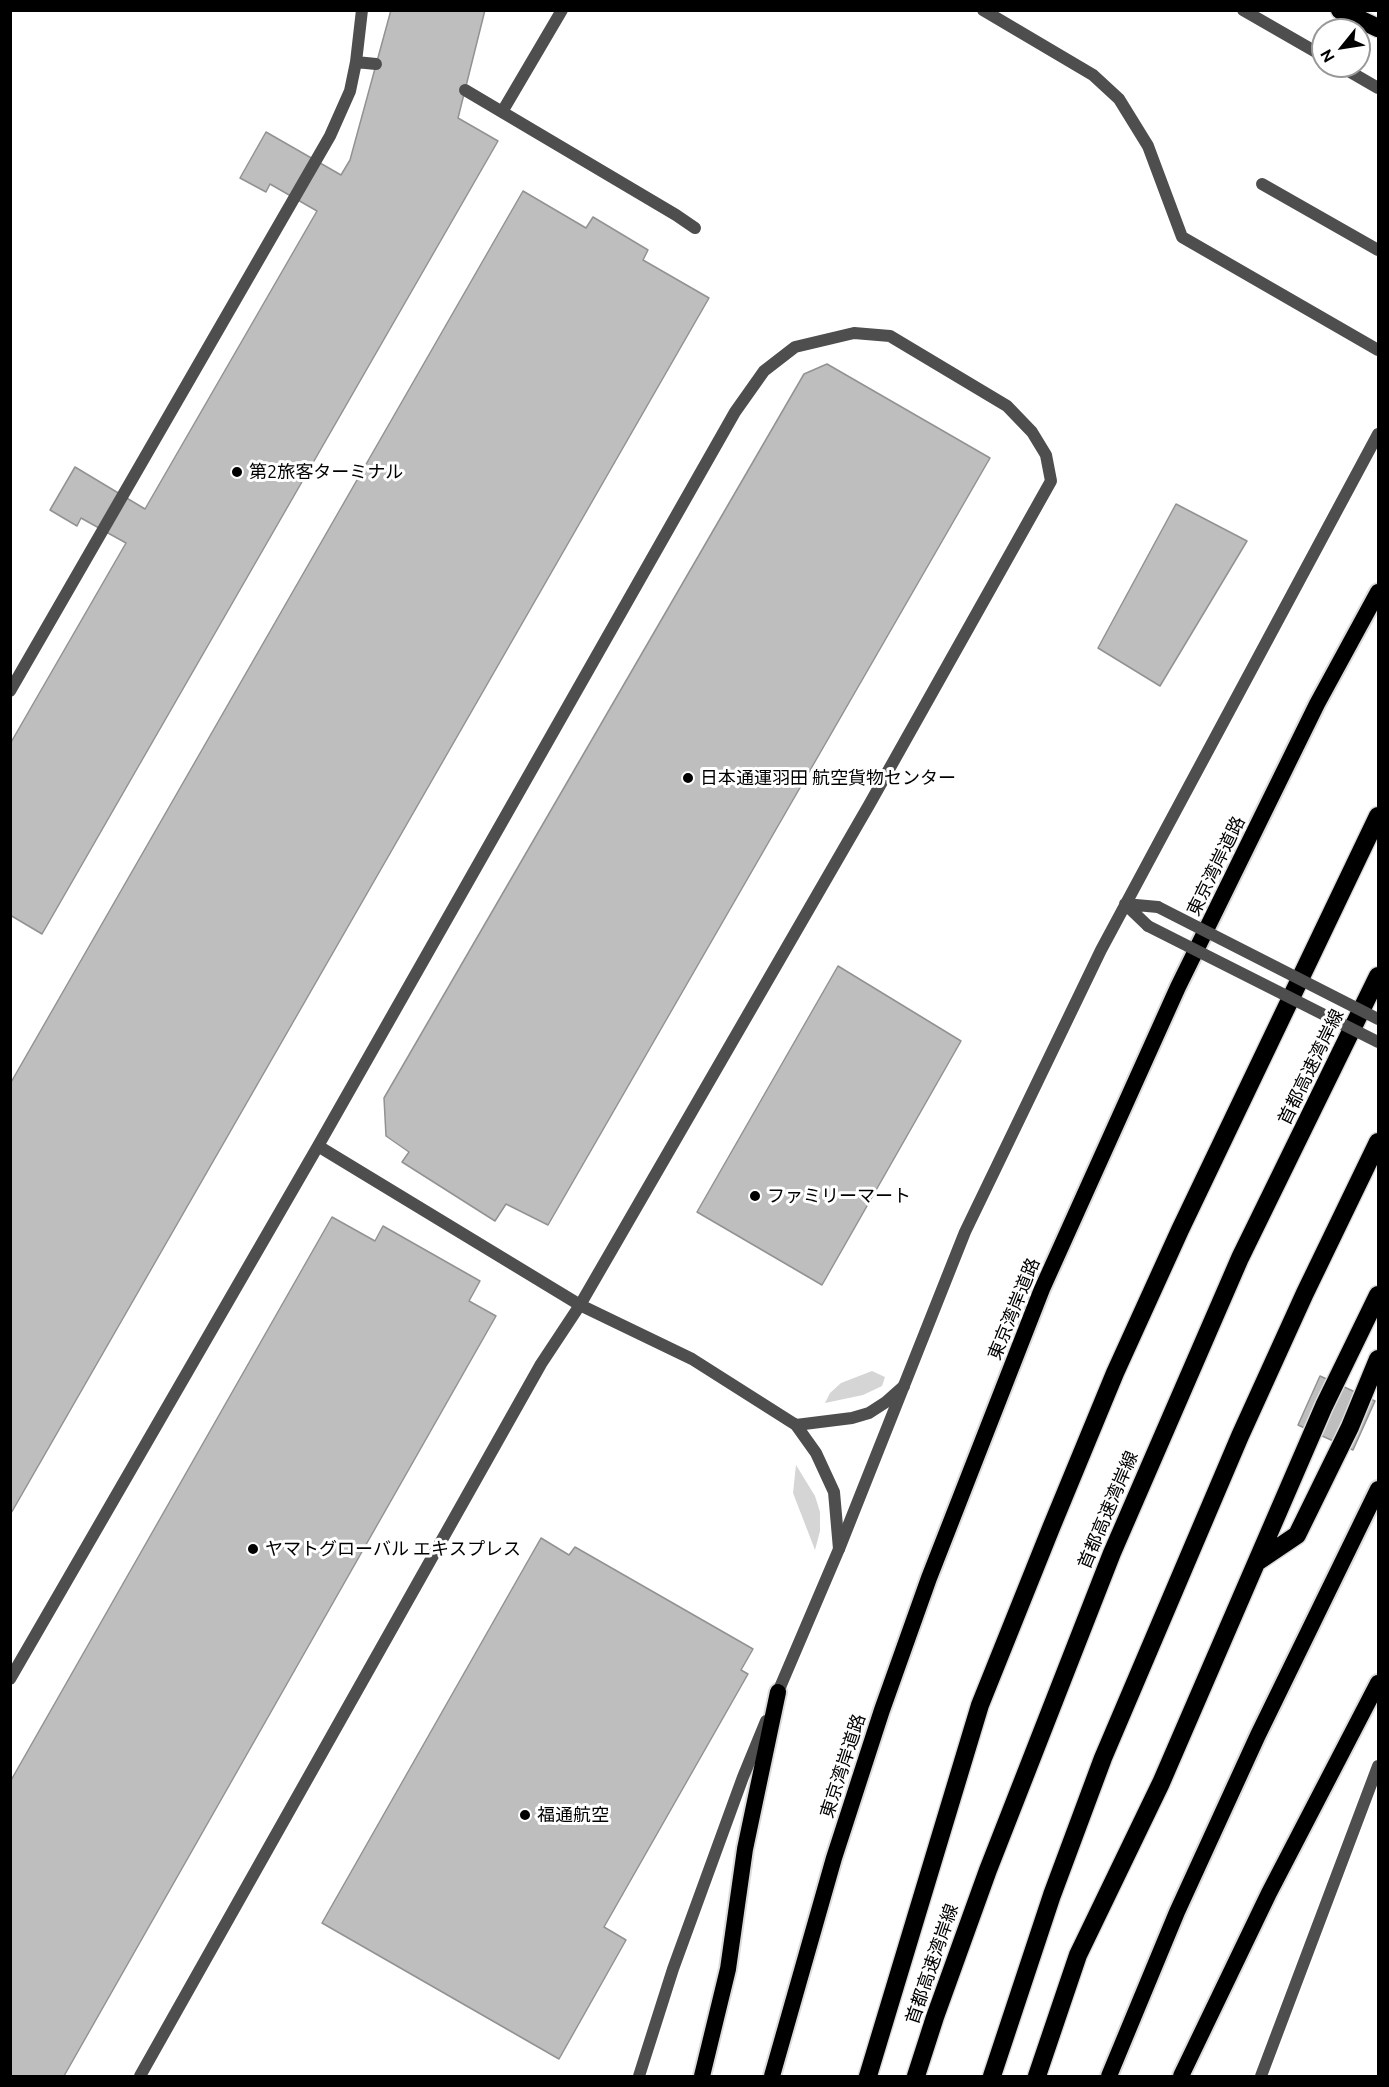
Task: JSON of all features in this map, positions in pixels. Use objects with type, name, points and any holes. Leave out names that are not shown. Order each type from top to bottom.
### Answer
[{"type":"highway","points":[[1340,10],[1378,28]]},
{"type":"highway","name":"東京湾岸道路","points":[[772,2076],[834,1858],[886,1699],[929,1578],[1042,1289],[1178,987],[1317,704],[1378,592]]},
{"type":"highway","points":[[868,2076],[980,1705],[1051,1528],[1115,1373],[1180,1230],[1378,816]]},
{"type":"highway","name":"首都高速湾岸線","points":[[916,2076],[934,2017],[987,1870],[1112,1552],[1240,1258],[1378,976]]},
{"type":"highway","points":[[992,2076],[1052,1895],[1103,1758],[1240,1436],[1305,1293],[1378,1142]]},
{"type":"highway","points":[[1037,2076],[1078,1955],[1161,1783],[1324,1406],[1378,1294]]},
{"type":"highway","points":[[1257,1562],[1297,1535],[1350,1427],[1378,1359]]},
{"type":"highway","points":[[1109,2076],[1177,1912],[1253,1745],[1378,1490]]},
{"type":"highway","points":[[1181,2076],[1269,1893],[1378,1683]]},
{"type":"highway","points":[[702,2076],[728,1969],[745,1849],[778,1692]]},
{"type":"street","points":[[502,112],[562,10]]},
{"type":"street","points":[[983,10],[1093,75],[1119,99],[1148,146],[1182,237],[1378,350]]},
{"type":"street","points":[[1243,10],[1311,49]]},
{"type":"street","points":[[10,691],[330,136],[350,91],[356,62],[359,11]]},
{"type":"street","points":[[356,62],[376,64]]},
{"type":"street","points":[[1361,78],[1378,88]]},
{"type":"street","points":[[465,90],[666,208],[695,228]]},
{"type":"street","points":[[1262,184],[1378,250]]},
{"type":"street","points":[[10,1678],[318,1146],[735,412],[764,371],[795,347],[854,333],[890,336],[1007,406],[1032,432],[1046,455],[1052,481],[869,805],[580,1305],[541,1364],[141,2076]]},
{"type":"street","points":[[639,2076],[676,1958],[743,1777],[906,1385],[965,1232],[1101,950],[1378,434]]},
{"type":"street","points":[[1125,904],[1158,907],[1378,1019]]},
{"type":"street","points":[[1125,904],[1148,926],[1378,1042]]},
{"type":"street","points":[[318,1146],[580,1305],[692,1359],[796,1425],[816,1453],[834,1492],[839,1549]]},
{"type":"street","points":[[796,1425],[852,1418],[869,1413],[906,1385]]},
{"type":"street","points":[[1261,2076],[1378,1766]]},
{"type":"shaded area","points":[[872,1371],[885,1377],[882,1386],[863,1395],[825,1403],[830,1393],[841,1383]]},
{"type":"shaded area","points":[[796,1465],[815,1496],[820,1512],[820,1531],[815,1550],[793,1493]]},
{"type":"building","name":"第2旅客ターミナル","points":[[391,10],[485,10],[458,118],[498,141],[42,934],[10,915],[10,744],[126,543],[81,518],[77,526],[50,510],[75,467],[145,509],[317,211],[270,184],[266,192],[240,178],[266,132],[341,175],[350,160]]},
{"type":"building","points":[[523,191],[586,228],[593,217],[648,250],[643,260],[709,298],[10,1515],[10,1084]]},
{"type":"building","name":"日本通運羽田 航空貨物センター","points":[[827,364],[990,458],[548,1225],[506,1204],[495,1221],[402,1162],[409,1152],[386,1136],[384,1098],[804,374]]},
{"type":"building","points":[[1176,504],[1247,541],[1160,686],[1098,648]]},
{"type":"building","points":[[838,966],[961,1041],[822,1285],[697,1212]]},
{"type":"building","name":"ヤマトグローバル エキスプレス","points":[[332,1217],[375,1241],[383,1226],[480,1281],[469,1301],[496,1316],[64,2076],[10,2076],[10,1782]]},
{"type":"building","points":[[1320,1376],[1375,1401],[1353,1450],[1298,1425]]},
{"type":"building","name":"福通航空","points":[[541,1538],[569,1555],[575,1547],[753,1649],[741,1670],[748,1674],[604,1927],[626,1940],[559,2059],[322,1923]]},
{"type":"place","name":"第2旅客ターミナル","points":[[237,472]]},
{"type":"place","name":"日本通運羽田 航空貨物センター","points":[[688,778]]},
{"type":"place","name":"ファミリーマート","points":[[755,1196]]},
{"type":"place","name":"ヤマトグローバル エキスプレス","points":[[253,1549]]},
{"type":"place","name":"福通航空","points":[[525,1815]]}]
